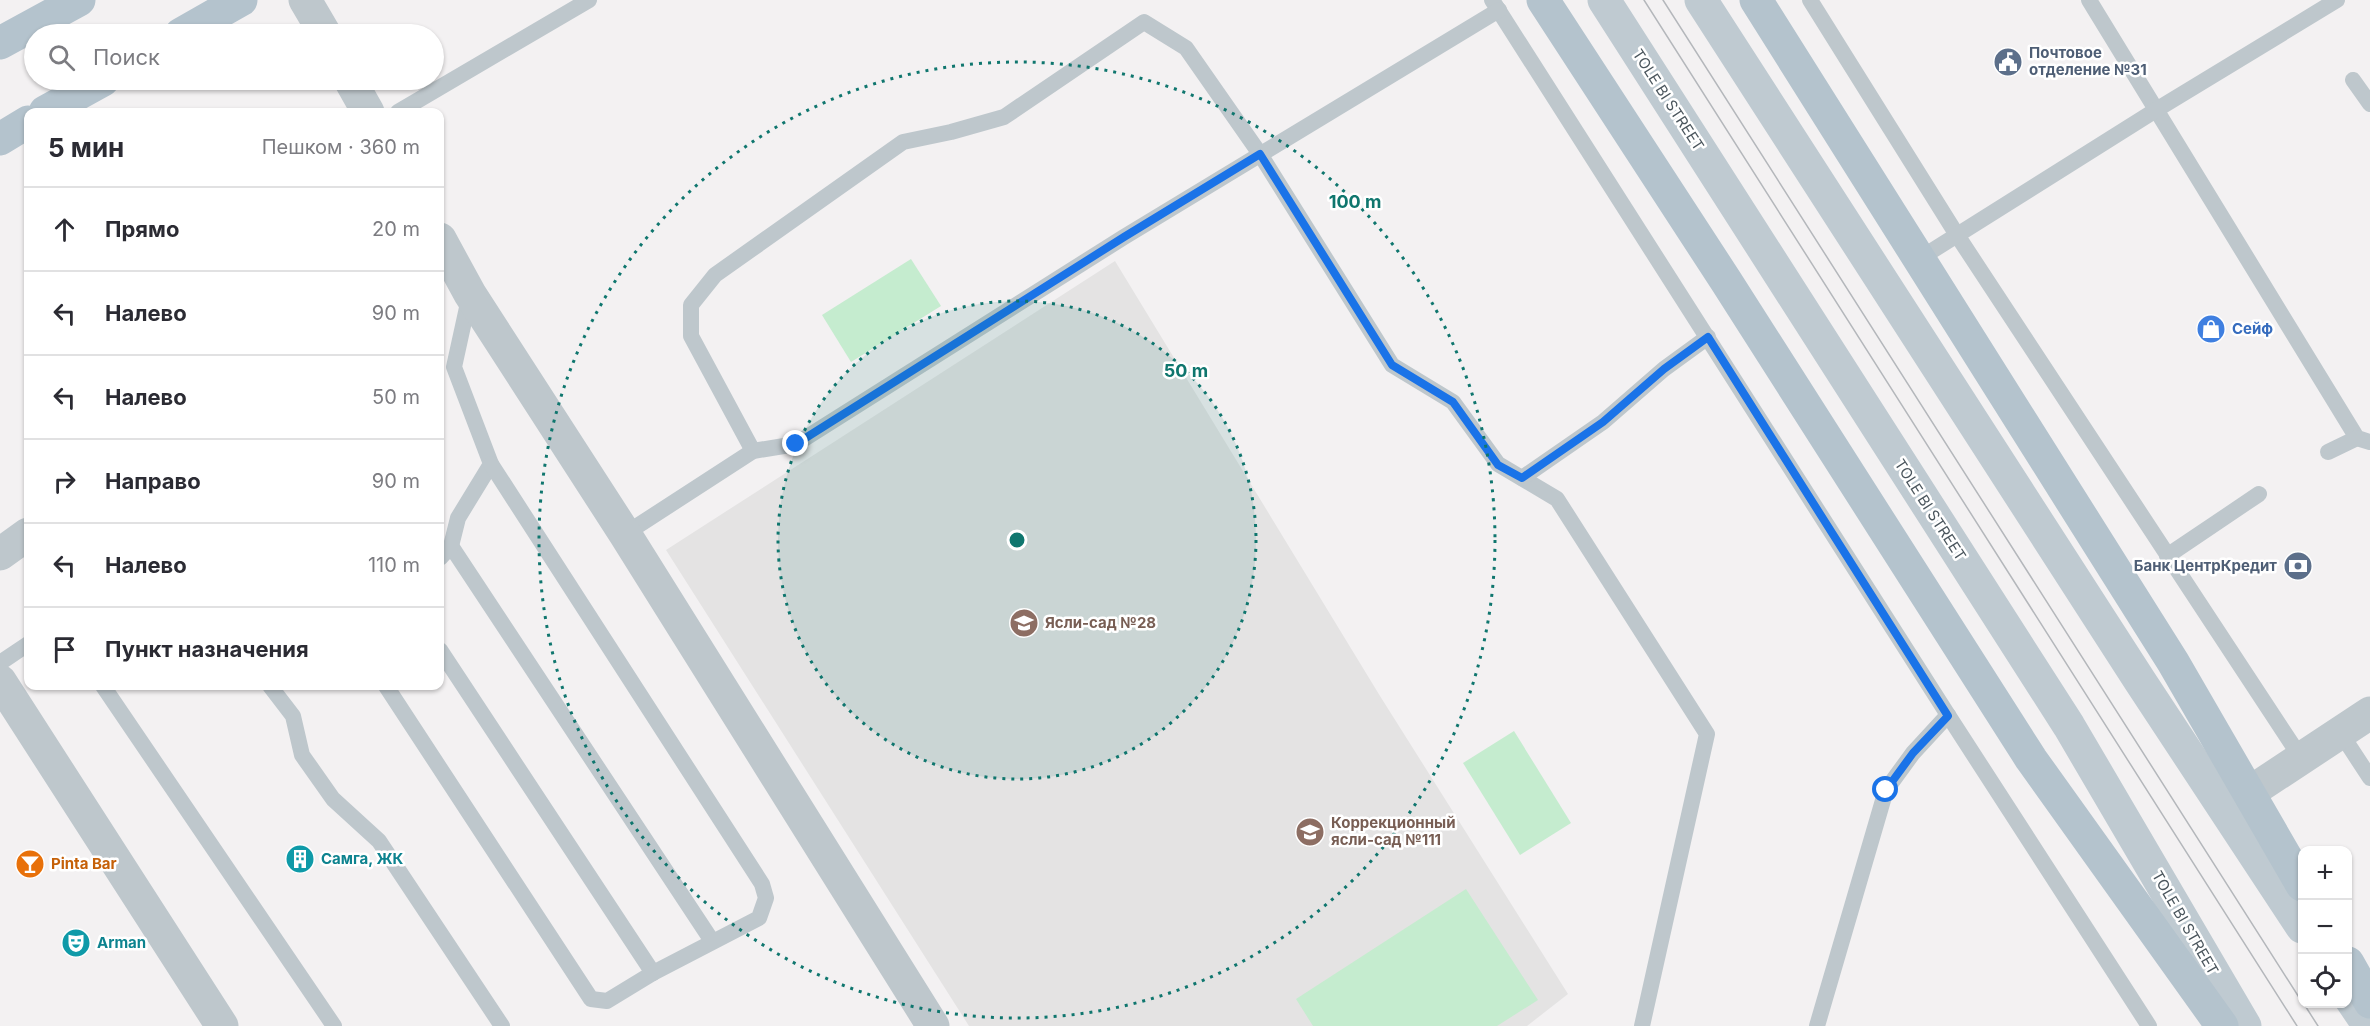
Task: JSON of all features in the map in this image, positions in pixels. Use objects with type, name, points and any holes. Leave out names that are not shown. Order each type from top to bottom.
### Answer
[{"type":"main road","points":[[35,24],[80,0]]},
{"type":"main road","points":[[199,24],[241,0]]},
{"type":"main road","points":[[1544,0],[2031,759],[2222,1026]]},
{"type":"main road","name":"TOLE BI STREET","points":[[1604,0],[2069,726],[2245,1026]]},
{"type":"main road","points":[[1701,0],[2140,681],[2298,880]]},
{"type":"main road","points":[[1756,0],[2173,662],[2237,801],[2298,919]]},
{"type":"main road","points":[[0,43],[24,30]]},
{"type":"main road","points":[[52,108],[85,90]]},
{"type":"main road","points":[[0,139],[24,124]]},
{"type":"main road","points":[[2352,970],[2370,1002]]},
{"type":"main road","points":[[2352,1000],[2368,1026]]},
{"type":"street","points":[[305,0],[319,24]]},
{"type":"street","points":[[356,90],[366,108]]},
{"type":"street","points":[[444,246],[470,294],[625,534],[933,1026]]},
{"type":"street","points":[[0,554],[24,537]]},
{"type":"street","points":[[0,681],[222,1026]]},
{"type":"street","points":[[2237,801],[2370,713]]},
{"type":"lane","points":[[444,85],[590,0]]},
{"type":"lane","points":[[1810,0],[1957,235],[2301,758]]},
{"type":"lane","points":[[2089,0],[2363,440],[2328,452]]},
{"type":"lane","points":[[1919,259],[2156,110],[2337,0]]},
{"type":"lane","points":[[625,534],[753,452],[796,444],[1496,5],[1948,716],[2149,1026]]},
{"type":"lane","points":[[753,452],[690,336],[691,305],[715,275],[903,142],[1004,117],[1144,22],[1186,48],[1260,154],[1392,365],[1453,402],[1498,465],[1557,499],[1707,734],[1642,1026]]},
{"type":"lane","points":[[2352,80],[2370,104]]},
{"type":"lane","points":[[405,108],[436,90]]},
{"type":"lane","points":[[389,690],[591,999],[607,1001],[653,973],[759,918],[766,898],[762,884],[491,464],[454,367],[470,294]]},
{"type":"lane","points":[[1522,478],[1603,422],[1664,369],[1708,337]]},
{"type":"lane","points":[[491,464],[458,518],[445,552],[712,941]]},
{"type":"lane","points":[[2167,556],[2259,494]]},
{"type":"lane","points":[[0,663],[24,647]]},
{"type":"lane","points":[[444,656],[653,973]]},
{"type":"lane","points":[[106,690],[334,1026]]},
{"type":"lane","points":[[273,690],[292,717],[302,755],[333,799],[379,841],[502,1026]]},
{"type":"lane","points":[[1817,1026],[1886,790],[1913,753],[1948,716]]},
{"type":"lane","points":[[2340,732],[2370,778]]},
{"type":"shaded area","name":"Ясли-сад №28","points":[[1115,261],[1380,696],[1568,994],[1527,1026],[969,1026],[666,550]]},
{"type":"green space","points":[[911,259],[941,306],[851,362],[822,315]]},
{"type":"green space","points":[[1514,731],[1571,823],[1520,855],[1463,763]]},
{"type":"green space","points":[[1466,889],[1538,1000],[1497,1026],[1313,1026],[1296,999]]},
{"type":"tram line","points":[[1644,0],[2297,1026]]},
{"type":"tram line","points":[[1663,0],[2298,996]]},
{"type":"tram line","points":[[2307,1008],[2318,1026]]},
{"type":"place","name":"Почтовое отделение №31","points":[[2008,62]]},
{"type":"place","name":"Сейф","points":[[2211,329]]},
{"type":"place","name":"Банк ЦентрКредит","points":[[2298,566]]},
{"type":"place","name":"Ясли-сад №28","points":[[1024,623]]},
{"type":"place","name":"Коррекционный ясли-сад №111","points":[[1310,832]]},
{"type":"place","name":"Самга, ЖК","points":[[300,859]]},
{"type":"place","name":"Pinta Bar","points":[[30,864]]},
{"type":"place","name":"Arman","points":[[76,943]]},
{"type":"route","points":[[796,444],[1260,154],[1392,365],[1453,402],[1498,465],[1522,478],[1603,422],[1664,369],[1708,337],[1948,716],[1913,753],[1886,790]]}]
